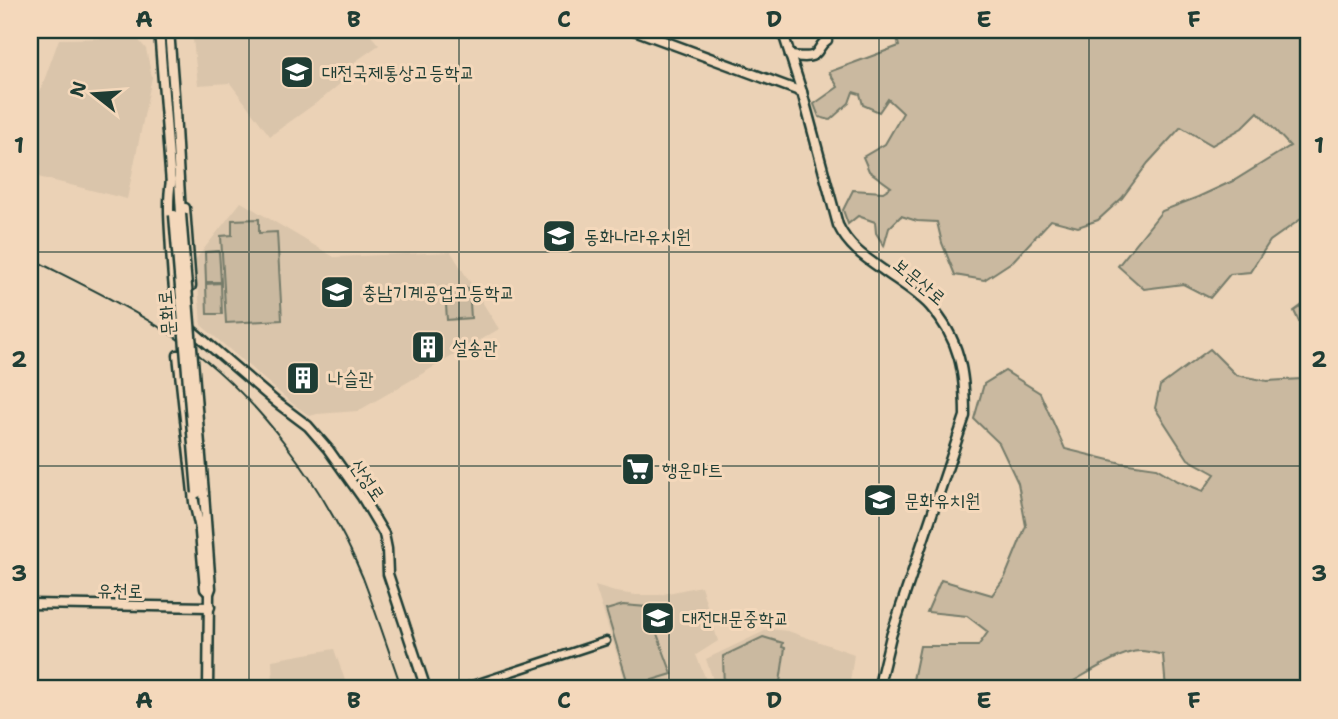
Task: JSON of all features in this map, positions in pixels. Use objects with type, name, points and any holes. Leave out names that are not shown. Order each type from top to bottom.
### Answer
[{"type":"main road","name":"문화로","points":[[159,30],[200,493],[205,589],[209,593],[208,689]]},
{"type":"main road","name":"문화로","points":[[169,30],[180,194],[177,214]]},
{"type":"main road","points":[[634,30],[802,92]]},
{"type":"main road","name":"보문산로","points":[[782,30],[802,92],[838,225],[844,237],[856,251],[929,304],[954,341],[965,387],[965,416],[891,636],[878,689]]},
{"type":"main road","points":[[790,56],[813,56],[820,44],[827,40]]},
{"type":"main road","name":"산성로","points":[[171,181],[168,199],[176,305],[181,321],[276,402],[309,426],[362,497],[384,534],[388,574],[426,689]]},
{"type":"main road","points":[[180,194],[185,203],[192,317],[203,339]]},
{"type":"main road","points":[[178,355],[194,502],[202,521]]},
{"type":"main road","points":[[193,366],[208,499],[202,521]]},
{"type":"main road","name":"유천로","points":[[30,604],[210,607]]},
{"type":"street","points":[[460,689],[607,641]]},
{"type":"shaded area","name":"대전국제통상고등학교","points":[[192,30],[366,30],[379,45],[356,61],[341,83],[270,136],[230,83],[198,85]]},
{"type":"shaded area","points":[[895,30],[1308,30],[1308,214],[1270,241],[1250,272],[1230,274],[1210,298],[1183,284],[1144,289],[1118,266],[1162,211],[1235,180],[1290,146],[1258,112],[1242,128],[1212,145],[1181,127],[1148,163],[1122,198],[1098,220],[1078,227],[1051,220],[1013,261],[984,280],[955,275],[937,222],[917,221],[901,216],[889,228],[884,246],[876,233],[875,222],[858,216],[848,224],[843,210],[853,190],[883,192],[891,187],[869,171],[863,157],[885,144],[903,113],[888,99],[879,112],[863,105],[860,94],[853,92],[849,103],[830,120],[819,117],[814,104],[838,87],[829,72],[899,46]]},
{"type":"shaded area","points":[[137,38],[146,49],[152,77],[127,199],[30,175],[36,147],[30,143],[30,107],[41,89],[59,39]]},
{"type":"shaded area","name":"충남기계공업고등학교","points":[[241,202],[334,257],[451,252],[499,329],[358,411],[310,416],[201,325],[196,259]]},
{"type":"shaded area","points":[[259,219],[259,233],[277,232],[282,320],[226,323],[221,236],[232,235],[232,220]]},
{"type":"shaded area","points":[[219,251],[221,282],[206,282],[205,252]]},
{"type":"shaded area","points":[[221,283],[222,314],[207,314],[206,284]]},
{"type":"shaded area","points":[[469,288],[471,318],[447,320],[445,290]]},
{"type":"shaded area","points":[[1308,301],[1308,341],[1294,311]]},
{"type":"shaded area","points":[[1210,349],[1236,375],[1267,381],[1301,379],[1308,361],[1308,689],[1166,689],[1163,655],[1140,651],[1115,658],[1096,668],[1072,682],[1071,689],[936,689],[913,680],[920,646],[978,646],[988,632],[967,616],[927,612],[941,580],[992,595],[1005,577],[1026,526],[1018,483],[999,443],[974,419],[984,384],[1005,371],[1040,393],[1065,449],[1156,468],[1203,491],[1215,474],[1188,459],[1155,408],[1160,386]]},
{"type":"shaded area","name":"대전대문중학교","points":[[595,586],[636,595],[659,595],[701,586],[718,641],[696,655],[709,687],[628,689]]},
{"type":"shaded area","points":[[623,605],[647,607],[672,674],[629,687],[606,610]]},
{"type":"shaded area","points":[[769,629],[788,631],[854,654],[849,689],[716,689],[706,659]]},
{"type":"shaded area","points":[[763,637],[783,643],[782,647],[785,648],[779,689],[724,689],[723,656]]},
{"type":"shaded area","points":[[334,649],[348,689],[273,689],[272,660]]},
{"type":"railway","points":[[30,258],[170,334],[231,383],[284,442],[308,475],[347,543],[363,578],[402,689]]},
{"type":"place","name":"대전국제통상고등학교","points":[[297,72]]},
{"type":"place","name":"동화나라유치원","points":[[559,236]]},
{"type":"place","name":"충남기계공업고등학교","points":[[337,292]]},
{"type":"place","name":"설송관","points":[[428,347]]},
{"type":"place","name":"나슬관","points":[[303,378]]},
{"type":"place","name":"행운마트","points":[[638,469]]},
{"type":"place","name":"문화유치원","points":[[880,500]]},
{"type":"place","name":"대전대문중학교","points":[[658,618]]}]
